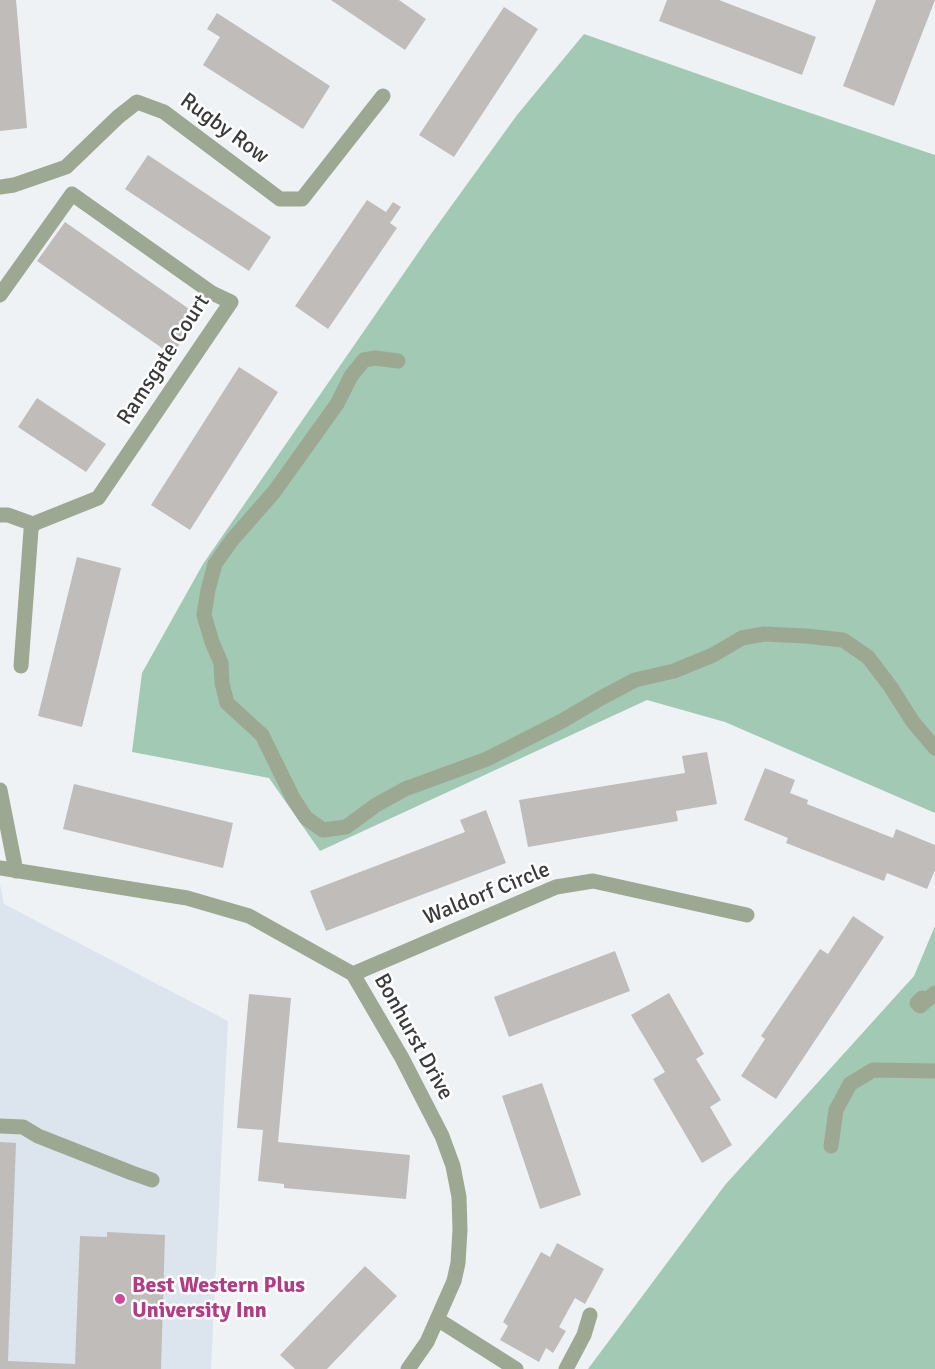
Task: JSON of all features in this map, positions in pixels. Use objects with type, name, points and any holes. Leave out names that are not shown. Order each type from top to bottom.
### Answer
[{"type":"street","name":"Rugby Row","points":[[0,187],[14,185],[66,166],[136,102],[164,112],[280,199],[302,199],[383,96]]},
{"type":"street","name":"Ramsgate Court","points":[[0,295],[72,194],[212,293],[231,302],[98,498],[33,524]]},
{"type":"street","points":[[398,361],[375,358],[364,360],[351,376],[337,404],[274,492],[232,540],[215,564],[208,590],[204,615],[212,642],[222,663],[222,683],[227,703],[262,735],[293,798],[306,818],[323,830],[346,826],[376,805],[405,789],[487,759],[635,680],[674,671],[713,655],[742,638],[764,634],[843,640],[868,657],[913,722],[935,748]]},
{"type":"street","points":[[0,514],[8,514],[33,524],[30,530],[21,666]]},
{"type":"street","points":[[0,790],[16,871]]},
{"type":"street","name":"Bonhurst Drive","points":[[0,867],[187,898],[249,916],[353,974],[402,1058],[442,1136],[453,1166],[459,1197],[460,1230],[458,1263],[454,1281],[428,1342],[408,1369]]},
{"type":"street","name":"Waldorf Circle","points":[[353,974],[556,887],[593,881],[747,915]]},
{"type":"street","points":[[831,1146],[836,1110],[850,1084],[873,1070],[935,1071]]},
{"type":"street","points":[[0,1126],[23,1126],[38,1136],[152,1180]]},
{"type":"street","points":[[566,1369],[584,1335],[590,1315]]},
{"type":"street","points":[[438,1319],[516,1369]]},
{"type":"shaded area","points":[[0,884],[4,904],[228,1021],[211,1369],[0,1369]]},
{"type":"green space","points":[[584,34],[935,155],[935,813],[725,722],[647,700],[320,851],[269,778],[132,752],[142,673],[203,564],[431,234],[517,115]]},
{"type":"green space","points":[[935,926],[935,1369],[588,1369],[725,1185],[914,976]]},
{"type":"building","points":[[0,0],[16,0],[27,128],[0,131]]},
{"type":"building","points":[[331,0],[399,0],[426,19],[405,50]]},
{"type":"building","points":[[667,0],[719,0],[816,37],[802,75],[659,21]]},
{"type":"building","points":[[876,0],[935,0],[894,106],[843,86]]},
{"type":"building","points":[[504,7],[538,29],[454,157],[419,135]]},
{"type":"building","points":[[217,13],[330,86],[303,129],[203,65],[220,37],[207,29]]},
{"type":"building","points":[[148,155],[271,237],[249,271],[125,189]]},
{"type":"building","points":[[367,200],[386,212],[393,202],[401,207],[390,223],[397,228],[328,329],[295,306]]},
{"type":"building","points":[[65,222],[199,316],[172,355],[37,261]]},
{"type":"building","points":[[239,367],[278,392],[190,530],[151,505]]},
{"type":"building","points":[[37,398],[106,444],[86,472],[18,427]]},
{"type":"building","points":[[77,557],[121,568],[82,727],[38,716]]},
{"type":"building","points":[[707,752],[717,804],[676,811],[678,821],[528,847],[519,800],[685,773],[682,756]]},
{"type":"building","points":[[765,768],[795,780],[790,793],[808,800],[807,804],[893,838],[896,829],[935,845],[935,870],[927,889],[887,873],[884,881],[786,843],[788,838],[744,820]]},
{"type":"building","points":[[74,784],[233,823],[223,868],[63,829]]},
{"type":"building","points":[[486,810],[506,863],[326,931],[310,891],[465,832],[460,820]]},
{"type":"building","points":[[853,916],[884,937],[776,1099],[741,1076],[765,1039],[761,1036],[820,949],[828,954]]},
{"type":"building","points":[[615,951],[630,991],[509,1037],[494,997]]},
{"type":"building","points":[[669,993],[704,1054],[696,1059],[721,1100],[710,1107],[732,1145],[702,1163],[653,1079],[665,1072],[631,1015]]},
{"type":"building","points":[[249,994],[291,998],[278,1142],[410,1155],[406,1199],[284,1188],[284,1184],[258,1181],[263,1130],[237,1128]]},
{"type":"building","points":[[542,1083],[581,1195],[540,1209],[502,1096]]},
{"type":"building","name":"Best Western Plus University Inn","points":[[0,1142],[16,1143],[8,1361],[75,1364],[80,1236],[107,1237],[107,1232],[165,1235],[161,1369],[0,1369]]},
{"type":"building","points":[[557,1243],[604,1269],[585,1304],[575,1298],[559,1327],[566,1331],[553,1353],[546,1348],[539,1362],[500,1340],[508,1326],[503,1322],[541,1252],[550,1257]]},
{"type":"building","points":[[365,1266],[397,1296],[327,1369],[295,1369],[280,1355]]},
{"type":"place","name":"Best Western Plus University Inn","points":[[120,1299]]}]
